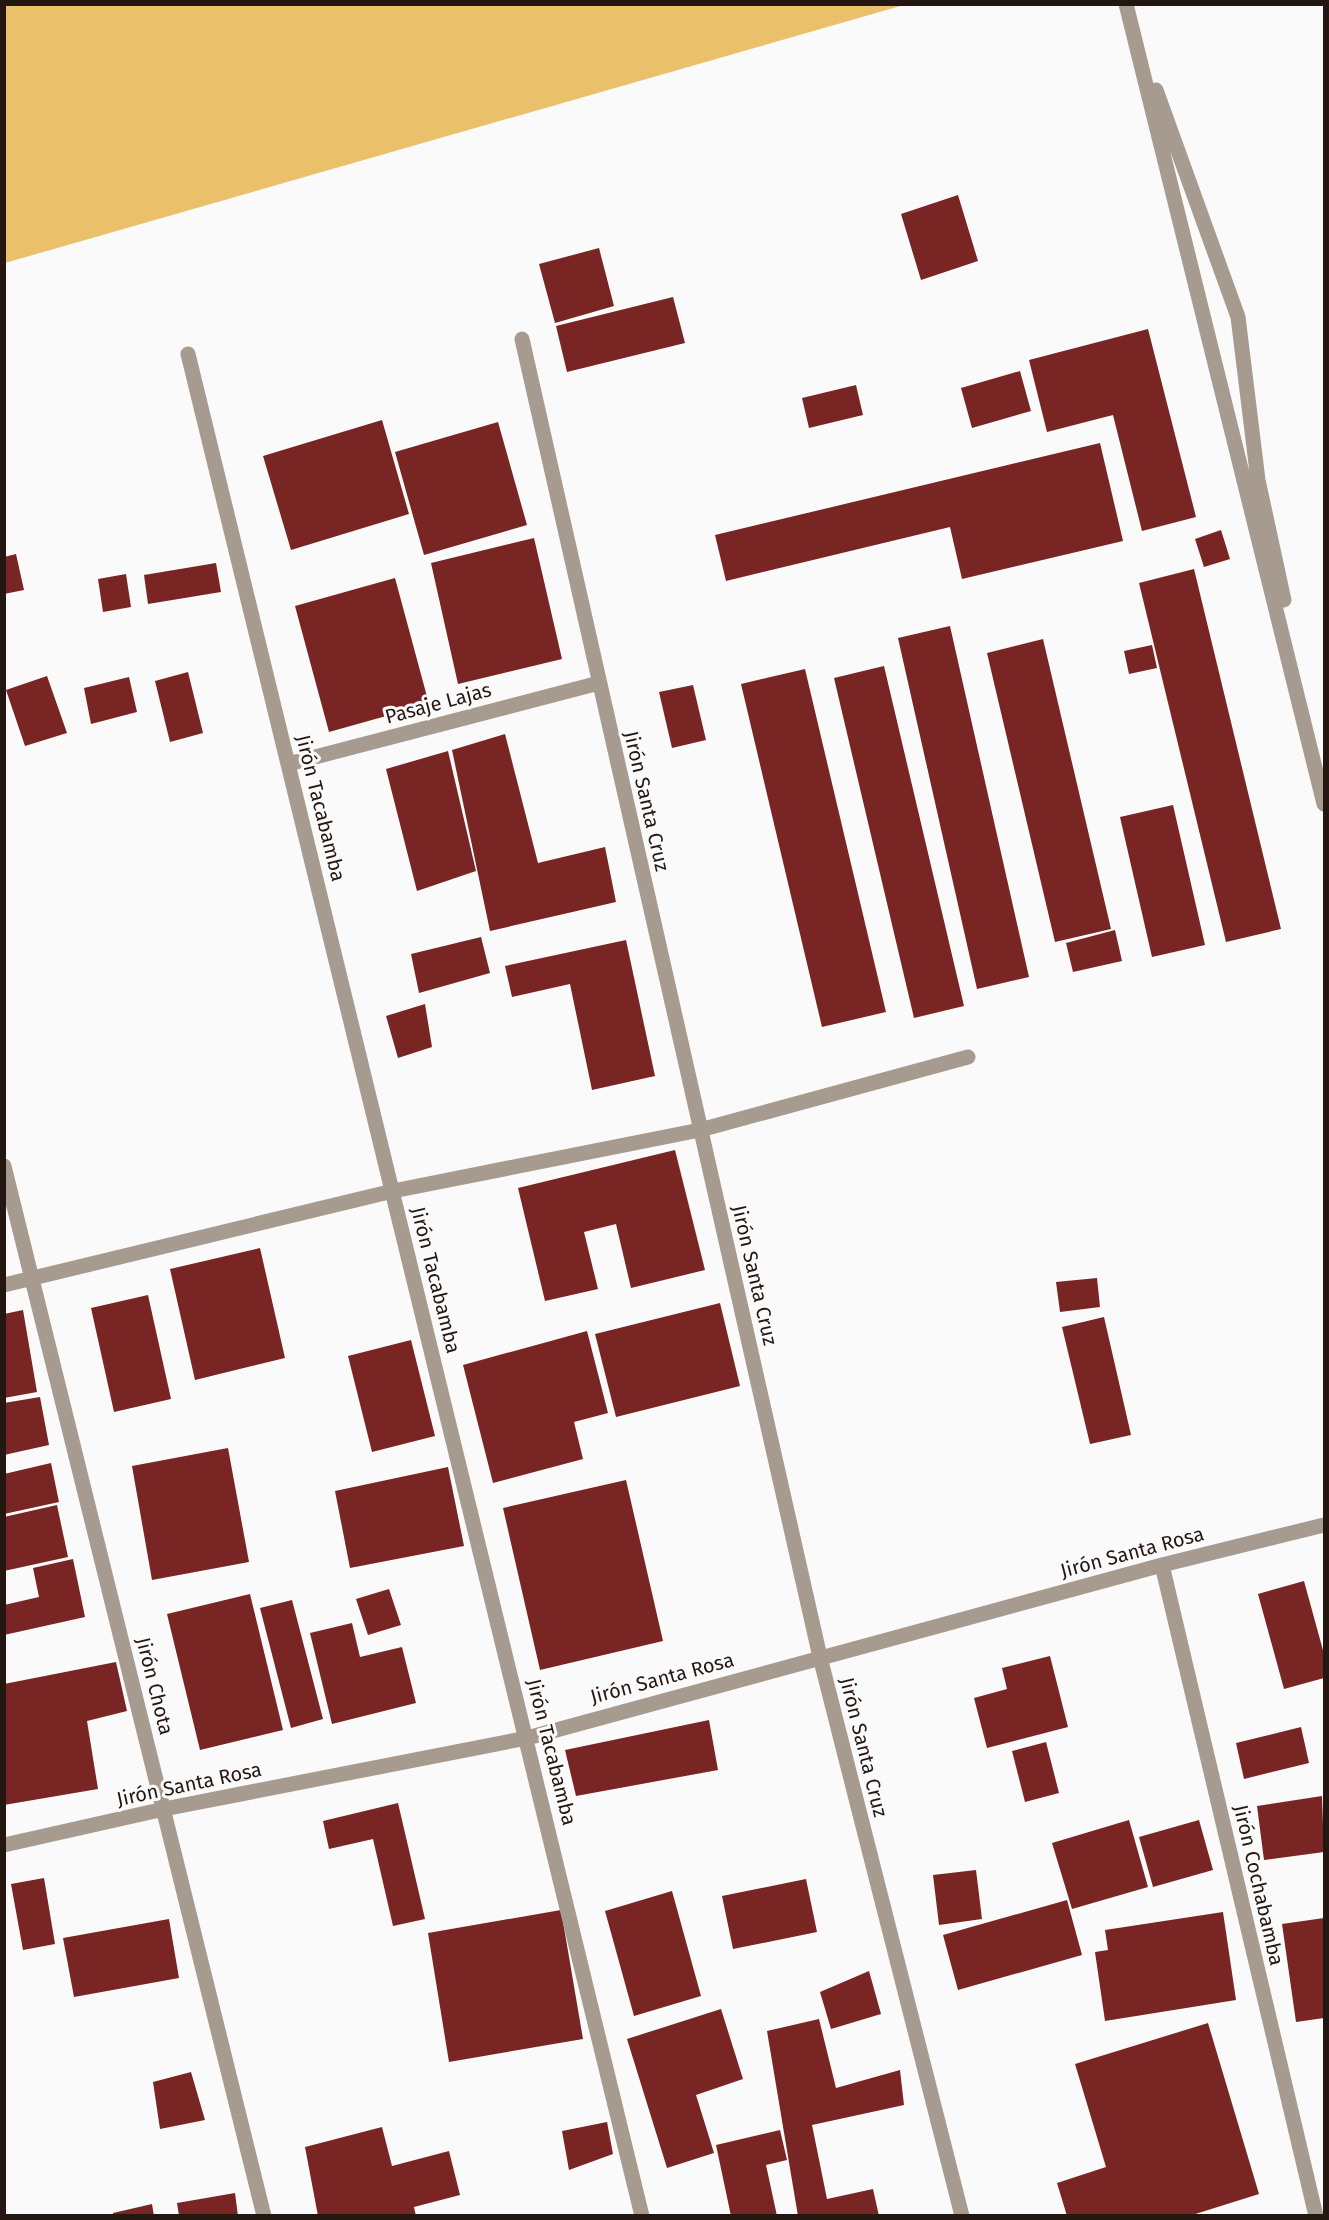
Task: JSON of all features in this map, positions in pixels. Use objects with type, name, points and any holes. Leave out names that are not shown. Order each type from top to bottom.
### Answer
[{"type":"street","points":[[1324,778],[1258,480],[1238,317],[1126,4],[1324,804]]},
{"type":"street","name":"Jirón Santa Cruz","points":[[522,339],[820,1657],[962,2216]]},
{"type":"street","name":"Jirón Tacabamba","points":[[188,354],[642,2216]]},
{"type":"street","name":"Pasaje Lajas","points":[[288,764],[599,683]]},
{"type":"street","points":[[4,1285],[393,1191],[700,1130],[968,1057]]},
{"type":"street","name":"Jirón Chota","points":[[4,1166],[264,2216]]},
{"type":"street","name":"Jirón Santa Rosa","points":[[4,1845],[164,1809],[527,1738],[1162,1565],[1324,1525]]},
{"type":"street","name":"Jirón Cochabamba","points":[[1162,1565],[1316,2216]]},
{"type":"shaded area","points":[[5,4],[904,4],[904,5],[5,263]]},
{"type":"building","points":[[958,195],[978,261],[921,280],[901,214]]},
{"type":"building","points":[[599,248],[614,306],[555,323],[539,264]]},
{"type":"building","points":[[673,297],[685,343],[567,372],[556,326]]},
{"type":"building","points":[[1148,329],[1196,517],[1142,531],[1113,415],[1047,432],[1029,360]]},
{"type":"building","points":[[1020,371],[1031,411],[972,428],[961,388]]},
{"type":"building","points":[[856,385],[863,415],[809,428],[802,398]]},
{"type":"building","points":[[382,420],[409,514],[291,550],[263,456]]},
{"type":"building","points":[[498,422],[527,525],[424,555],[395,452]]},
{"type":"building","points":[[1100,443],[1123,541],[962,579],[950,527],[726,581],[715,535]]},
{"type":"building","points":[[1221,530],[1230,559],[1204,567],[1195,539]]},
{"type":"building","points":[[534,538],[562,659],[458,684],[431,563]]},
{"type":"building","points":[[16,554],[24,590],[4,594],[4,557]]},
{"type":"building","points":[[216,563],[221,592],[148,604],[144,575]]},
{"type":"building","points":[[1194,569],[1281,929],[1226,942],[1139,583]]},
{"type":"building","points":[[126,574],[131,607],[103,612],[98,579]]},
{"type":"building","points":[[395,578],[429,704],[329,732],[295,606]]},
{"type":"building","points":[[950,626],[1029,977],[977,989],[898,638]]},
{"type":"building","points":[[1043,639],[1111,929],[1055,942],[987,653]]},
{"type":"building","points":[[1152,645],[1157,668],[1129,674],[1124,651]]},
{"type":"building","points":[[884,666],[964,1006],[914,1018],[834,678]]},
{"type":"building","points":[[805,669],[886,1012],[822,1027],[741,684]]},
{"type":"building","points":[[188,672],[203,733],[170,742],[155,681]]},
{"type":"building","points":[[47,676],[67,733],[25,746],[6,690]]},
{"type":"building","points":[[129,677],[137,712],[91,724],[84,688]]},
{"type":"building","points":[[693,685],[706,740],[672,748],[659,692]]},
{"type":"building","points":[[505,734],[538,863],[605,847],[616,902],[490,931],[452,750]]},
{"type":"building","points":[[448,751],[476,871],[417,891],[386,769]]},
{"type":"building","points":[[1173,805],[1205,945],[1152,957],[1120,817]]},
{"type":"building","points":[[1115,930],[1122,961],[1073,972],[1066,943]]},
{"type":"building","points":[[481,937],[490,973],[419,993],[411,954]]},
{"type":"building","points":[[626,940],[655,1076],[592,1090],[570,984],[512,997],[505,966]]},
{"type":"building","points":[[425,1004],[432,1047],[398,1058],[386,1016]]},
{"type":"building","points":[[675,1150],[705,1270],[631,1288],[616,1224],[584,1232],[598,1289],[545,1301],[518,1188]]},
{"type":"building","points":[[260,1248],[285,1358],[195,1380],[170,1269]]},
{"type":"building","points":[[1097,1278],[1100,1307],[1060,1312],[1056,1282]]},
{"type":"building","points":[[148,1295],[171,1399],[114,1412],[91,1308]]},
{"type":"building","points":[[720,1303],[740,1386],[616,1417],[595,1334]]},
{"type":"building","points":[[23,1310],[37,1392],[4,1398],[4,1314]]},
{"type":"building","points":[[1104,1317],[1131,1435],[1090,1444],[1062,1327]]},
{"type":"building","points":[[587,1331],[608,1413],[574,1422],[583,1459],[493,1483],[463,1365]]},
{"type":"building","points":[[411,1340],[435,1436],[372,1452],[348,1356]]},
{"type":"building","points":[[40,1397],[49,1445],[4,1455],[4,1403]]},
{"type":"building","points":[[228,1448],[249,1562],[152,1580],[132,1466]]},
{"type":"building","points":[[51,1463],[59,1502],[4,1514],[4,1474]]},
{"type":"building","points":[[448,1467],[464,1546],[350,1568],[335,1491]]},
{"type":"building","points":[[626,1480],[663,1641],[540,1670],[503,1508]]},
{"type":"building","points":[[57,1505],[68,1557],[4,1571],[4,1517]]},
{"type":"building","points":[[73,1559],[85,1617],[4,1635],[4,1605],[39,1597],[33,1568]]},
{"type":"building","points":[[1304,1581],[1324,1654],[1324,1678],[1284,1689],[1258,1594]]},
{"type":"building","points":[[389,1589],[401,1625],[368,1635],[356,1599]]},
{"type":"building","points":[[250,1594],[283,1730],[200,1750],[167,1614]]},
{"type":"building","points":[[292,1600],[323,1719],[291,1728],[260,1608]]},
{"type":"building","points":[[352,1623],[360,1657],[402,1647],[416,1703],[332,1724],[310,1633]]},
{"type":"building","points":[[1050,1656],[1068,1727],[987,1748],[974,1698],[1007,1689],[1002,1668]]},
{"type":"building","points":[[116,1662],[127,1711],[87,1721],[98,1789],[4,1805],[4,1684]]},
{"type":"building","points":[[709,1720],[718,1770],[576,1796],[565,1750]]},
{"type":"building","points":[[1301,1727],[1309,1763],[1244,1779],[1236,1743]]},
{"type":"building","points":[[1046,1742],[1059,1793],[1025,1802],[1012,1751]]},
{"type":"building","points":[[1322,1796],[1324,1852],[1264,1860],[1257,1806]]},
{"type":"building","points":[[398,1803],[425,1919],[393,1926],[373,1839],[329,1849],[323,1821]]},
{"type":"building","points":[[1129,1820],[1148,1887],[1072,1909],[1052,1843]]},
{"type":"building","points":[[1199,1820],[1213,1870],[1153,1887],[1139,1837]]},
{"type":"building","points":[[976,1870],[982,1919],[939,1925],[933,1875]]},
{"type":"building","points":[[44,1878],[55,1944],[23,1950],[11,1884]]},
{"type":"building","points":[[806,1879],[817,1932],[733,1949],[722,1896]]},
{"type":"building","points":[[672,1891],[701,1996],[634,2016],[605,1911]]},
{"type":"building","points":[[1067,1900],[1082,1955],[958,1990],[943,1935]]},
{"type":"building","points":[[561,1910],[583,2039],[449,2062],[428,1933]]},
{"type":"building","points":[[1223,1912],[1236,2000],[1105,2021],[1095,1952],[1108,1950],[1105,1930]]},
{"type":"building","points":[[1324,1918],[1324,2018],[1296,2022],[1282,1924]]},
{"type":"building","points":[[169,1919],[179,1978],[74,1997],[63,1938]]},
{"type":"building","points":[[869,1971],[881,2014],[831,2029],[820,1992]]},
{"type":"building","points":[[721,2009],[743,2079],[696,2095],[714,2153],[667,2168],[627,2039]]},
{"type":"building","points":[[819,2019],[836,2088],[900,2070],[904,2105],[812,2125],[827,2199],[873,2189],[879,2216],[798,2216],[767,2031]]},
{"type":"building","points":[[1208,2023],[1259,2194],[1189,2216],[1067,2216],[1057,2183],[1106,2167],[1075,2064]]},
{"type":"building","points":[[191,2072],[205,2120],[160,2129],[153,2082]]},
{"type":"building","points":[[607,2122],[613,2154],[569,2170],[562,2131]]},
{"type":"building","points":[[382,2127],[392,2166],[449,2151],[460,2195],[414,2207],[416,2216],[318,2216],[305,2147]]},
{"type":"building","points":[[780,2130],[787,2160],[766,2165],[777,2216],[731,2216],[716,2145]]},
{"type":"building","points":[[235,2193],[238,2216],[179,2216],[177,2203]]},
{"type":"building","points":[[152,2204],[154,2216],[113,2216],[113,2213]]}]
